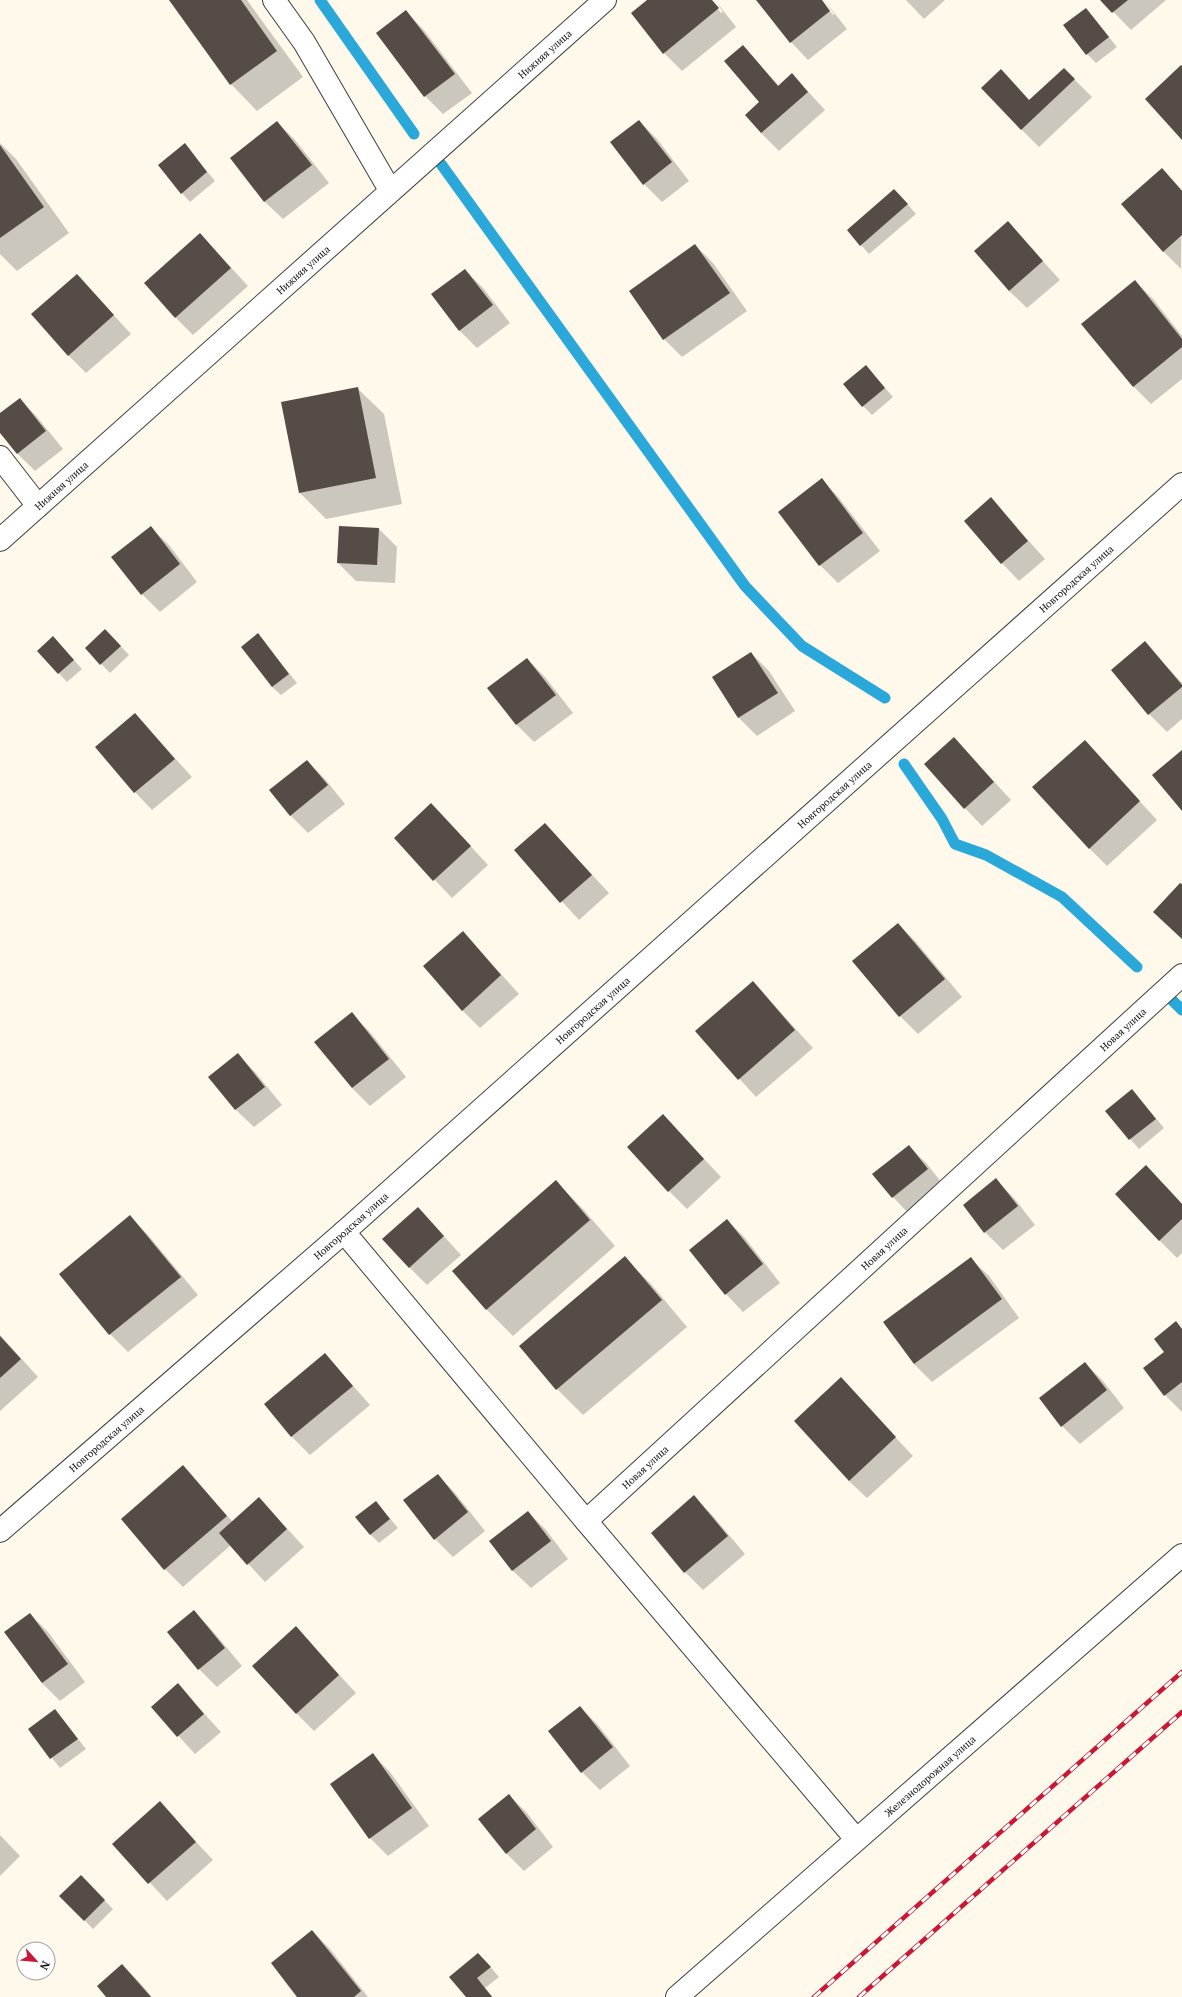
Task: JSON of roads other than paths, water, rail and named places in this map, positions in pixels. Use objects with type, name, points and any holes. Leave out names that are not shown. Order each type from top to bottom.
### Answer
[{"type":"street","points":[[274,0],[304,42],[390,190]]},
{"type":"street","name":"Нижняя улица","points":[[0,540],[390,190],[605,0]]},
{"type":"street","points":[[0,457],[38,506]]},
{"type":"street","name":"Новгородская улица","points":[[0,1531],[344,1232],[1182,484]]},
{"type":"street","name":"Новая улица","points":[[586,1521],[1182,976]]},
{"type":"street","points":[[344,1232],[586,1521],[856,1839]]},
{"type":"street","name":"Железнодорожная улица","points":[[677,1997],[1182,1555]]},
{"type":"waterway","points":[[320,0],[414,134]]},
{"type":"waterway","points":[[441,164],[745,586],[802,646],[885,698]]},
{"type":"waterway","points":[[904,764],[942,819],[955,844],[986,855],[1062,897],[1137,967]]},
{"type":"waterway","points":[[1171,999],[1182,1010]]},
{"type":"railway","points":[[814,1997],[1182,1672]]},
{"type":"railway","points":[[859,1997],[1182,1712]]}]
